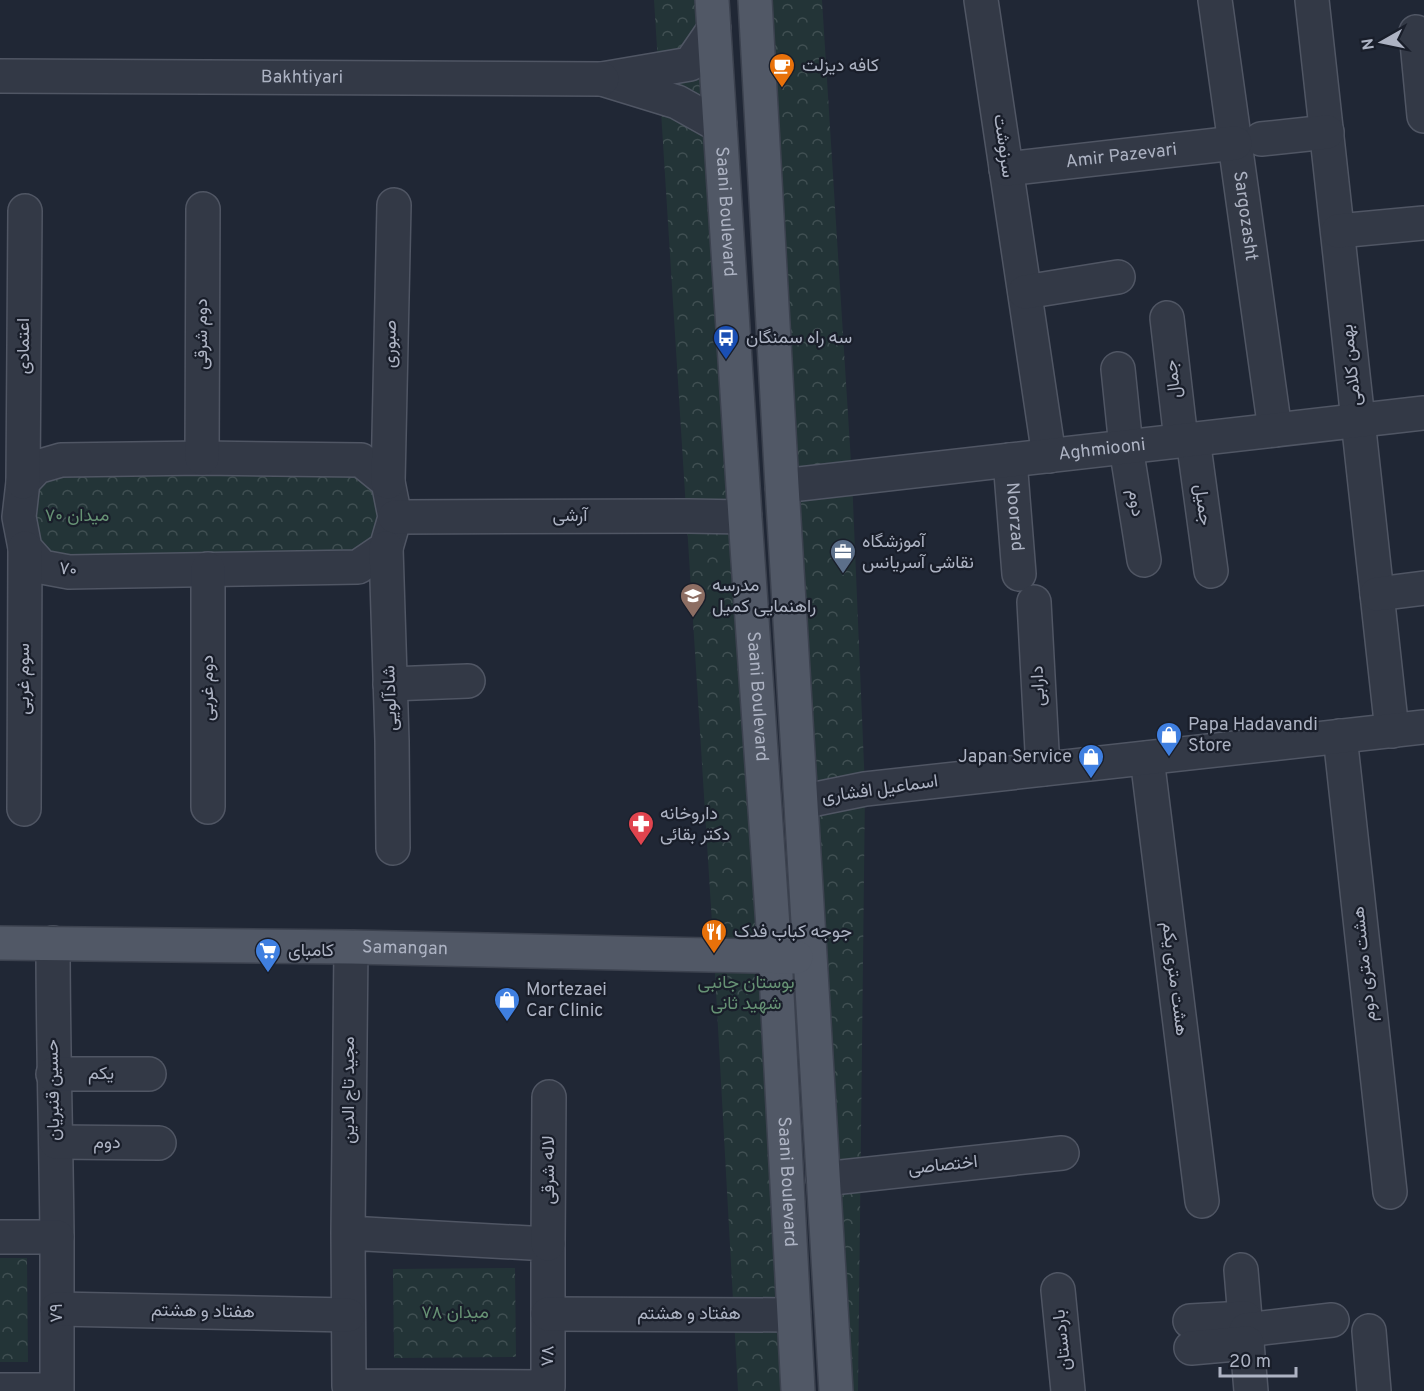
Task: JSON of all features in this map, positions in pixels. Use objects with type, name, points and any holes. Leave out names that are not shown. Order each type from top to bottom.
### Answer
[{"type":"main road","name":"Saani Boulevard","points":[[755,0],[836,1391]]},
{"type":"main road","name":"Saani Boulevard","points":[[713,15],[775,956],[798,1391]]},
{"type":"main road","points":[[765,806],[801,802]]},
{"type":"main road","name":"Samangan","points":[[0,943],[351,947],[810,958]]},
{"type":"street","name":"سرنوشت","points":[[981,0],[1049,456]]},
{"type":"street","name":"Sargozasht","points":[[1215,0],[1248,141],[1275,430]]},
{"type":"street","name":"بهمن کلامی","points":[[1312,0],[1392,730]]},
{"type":"street","points":[[602,79],[690,64],[713,15]]},
{"type":"street","points":[[1416,32],[1424,116]]},
{"type":"street","name":"Bakhtiyari","points":[[0,76],[602,79]]},
{"type":"street","points":[[602,79],[677,102],[720,126]]},
{"type":"street","name":"Amir Pazevari","points":[[1006,169],[1327,132]]},
{"type":"street","name":"صبوری","points":[[388,482],[394,206]]},
{"type":"street","name":"دوم شرقی","points":[[202,209],[202,458]]},
{"type":"street","name":"اعتمادی","points":[[23,482],[12,280],[25,211]]},
{"type":"street","points":[[1338,231],[1424,223]]},
{"type":"street","points":[[1024,292],[1118,277]]},
{"type":"street","name":"جمال","points":[[1167,318],[1187,440]]},
{"type":"street","name":"دوم","points":[[1118,369],[1126,447],[1144,560]]},
{"type":"street","name":"Aghmiooni","points":[[782,486],[1424,413]]},
{"type":"street","name":"جمیل","points":[[1187,440],[1211,571]]},
{"type":"street","points":[[15,528],[23,482],[37,467],[61,459],[361,459],[388,482],[391,532]]},
{"type":"street","name":"Noorzad","points":[[1010,460],[1027,588]]},
{"type":"street","name":"آرشی","points":[[391,532],[688,516],[745,517]]},
{"type":"street","name":"۷۰","points":[[15,528],[42,567],[69,572],[358,567],[391,532]]},
{"type":"street","name":"سوم غربی","points":[[15,528],[12,701],[24,809]]},
{"type":"street","name":"شادآلویی","points":[[391,532],[390,684],[393,848]]},
{"type":"street","name":"دوم غربی","points":[[208,569],[208,807]]},
{"type":"street","name":"دارابی","points":[[1027,588],[1043,769]]},
{"type":"street","points":[[1377,594],[1424,588]]},
{"type":"street","points":[[390,684],[468,681]]},
{"type":"street","name":"اسماعیل افشاری","points":[[801,802],[865,789],[1424,727]]},
{"type":"street","name":"هشت متری دوم","points":[[1341,736],[1390,1192]]},
{"type":"street","name":"هشت متری یکم","points":[[1147,758],[1202,1201]]},
{"type":"street","name":"حسین قنبریان","points":[[53,943],[57,1237]]},
{"type":"street","name":"مجید تاج الدین","points":[[348,1233],[351,947]]},
{"type":"street","name":"یکم","points":[[53,1074],[149,1074]]},
{"type":"street","name":"لاله شرقی","points":[[548,1244],[549,1097]]},
{"type":"street","name":"دوم","points":[[56,1142],[159,1143]]},
{"type":"street","name":"اختصاصی","points":[[823,1179],[1062,1153]]},
{"type":"street","points":[[348,1233],[548,1244]]},
{"type":"street","name":"۷۸","points":[[348,1233],[349,1388],[548,1389],[548,1244]]},
{"type":"street","points":[[0,1237],[57,1237]]},
{"type":"street","name":"۷۹","points":[[0,1390],[57,1390],[57,1237]]},
{"type":"street","points":[[1241,1270],[1251,1391]]},
{"type":"street","name":"باردستان","points":[[1058,1290],[1068,1391]]},
{"type":"street","name":"هفتاد و هشتم","points":[[57,1309],[348,1315]]},
{"type":"street","name":"هفتاد و هشتم","points":[[548,1314],[794,1315]]},
{"type":"street","points":[[1190,1335],[1332,1320]]},
{"type":"street","points":[[1369,1331],[1374,1391]]},
{"type":"green space","name":"بوستان جانبی شهید ثانی","points":[[654,0],[712,0],[798,1391],[738,1391],[714,955]]},
{"type":"green space","name":"بوستان جانبی شهید ثانی","points":[[755,0],[822,0],[852,478],[865,789],[858,1391],[836,1391]]},
{"type":"green space","name":"میدان ۷۰","points":[[361,460],[395,517],[358,567],[42,567],[23,482],[37,467]]},
{"type":"green space","points":[[0,1258],[27,1258],[28,1362],[0,1362]]},
{"type":"green space","name":"میدان ۷۸","points":[[515,1268],[516,1357],[394,1358],[393,1269]]},
{"type":"place","name":"کافه دیزلت","points":[[782,89]]},
{"type":"place","name":"سه راه سمنگان","points":[[726,361]]},
{"type":"place","name":"آموزشگاه نقاشی آسریانس","points":[[843,575]]},
{"type":"place","name":"مدرسه راهنمایی کمیل","points":[[693,619]]},
{"type":"place","name":"Papa Hadavandi Store","points":[[1169,758]]},
{"type":"place","name":"Japan Service","points":[[1091,780]]},
{"type":"place","name":"داروخانه دکتر بقائی","points":[[641,847]]},
{"type":"place","name":"جوجه کباب فدک","points":[[714,955]]},
{"type":"place","name":"کامبای","points":[[268,974]]},
{"type":"place","name":"Mortezaei Car Clinic","points":[[507,1023]]}]
